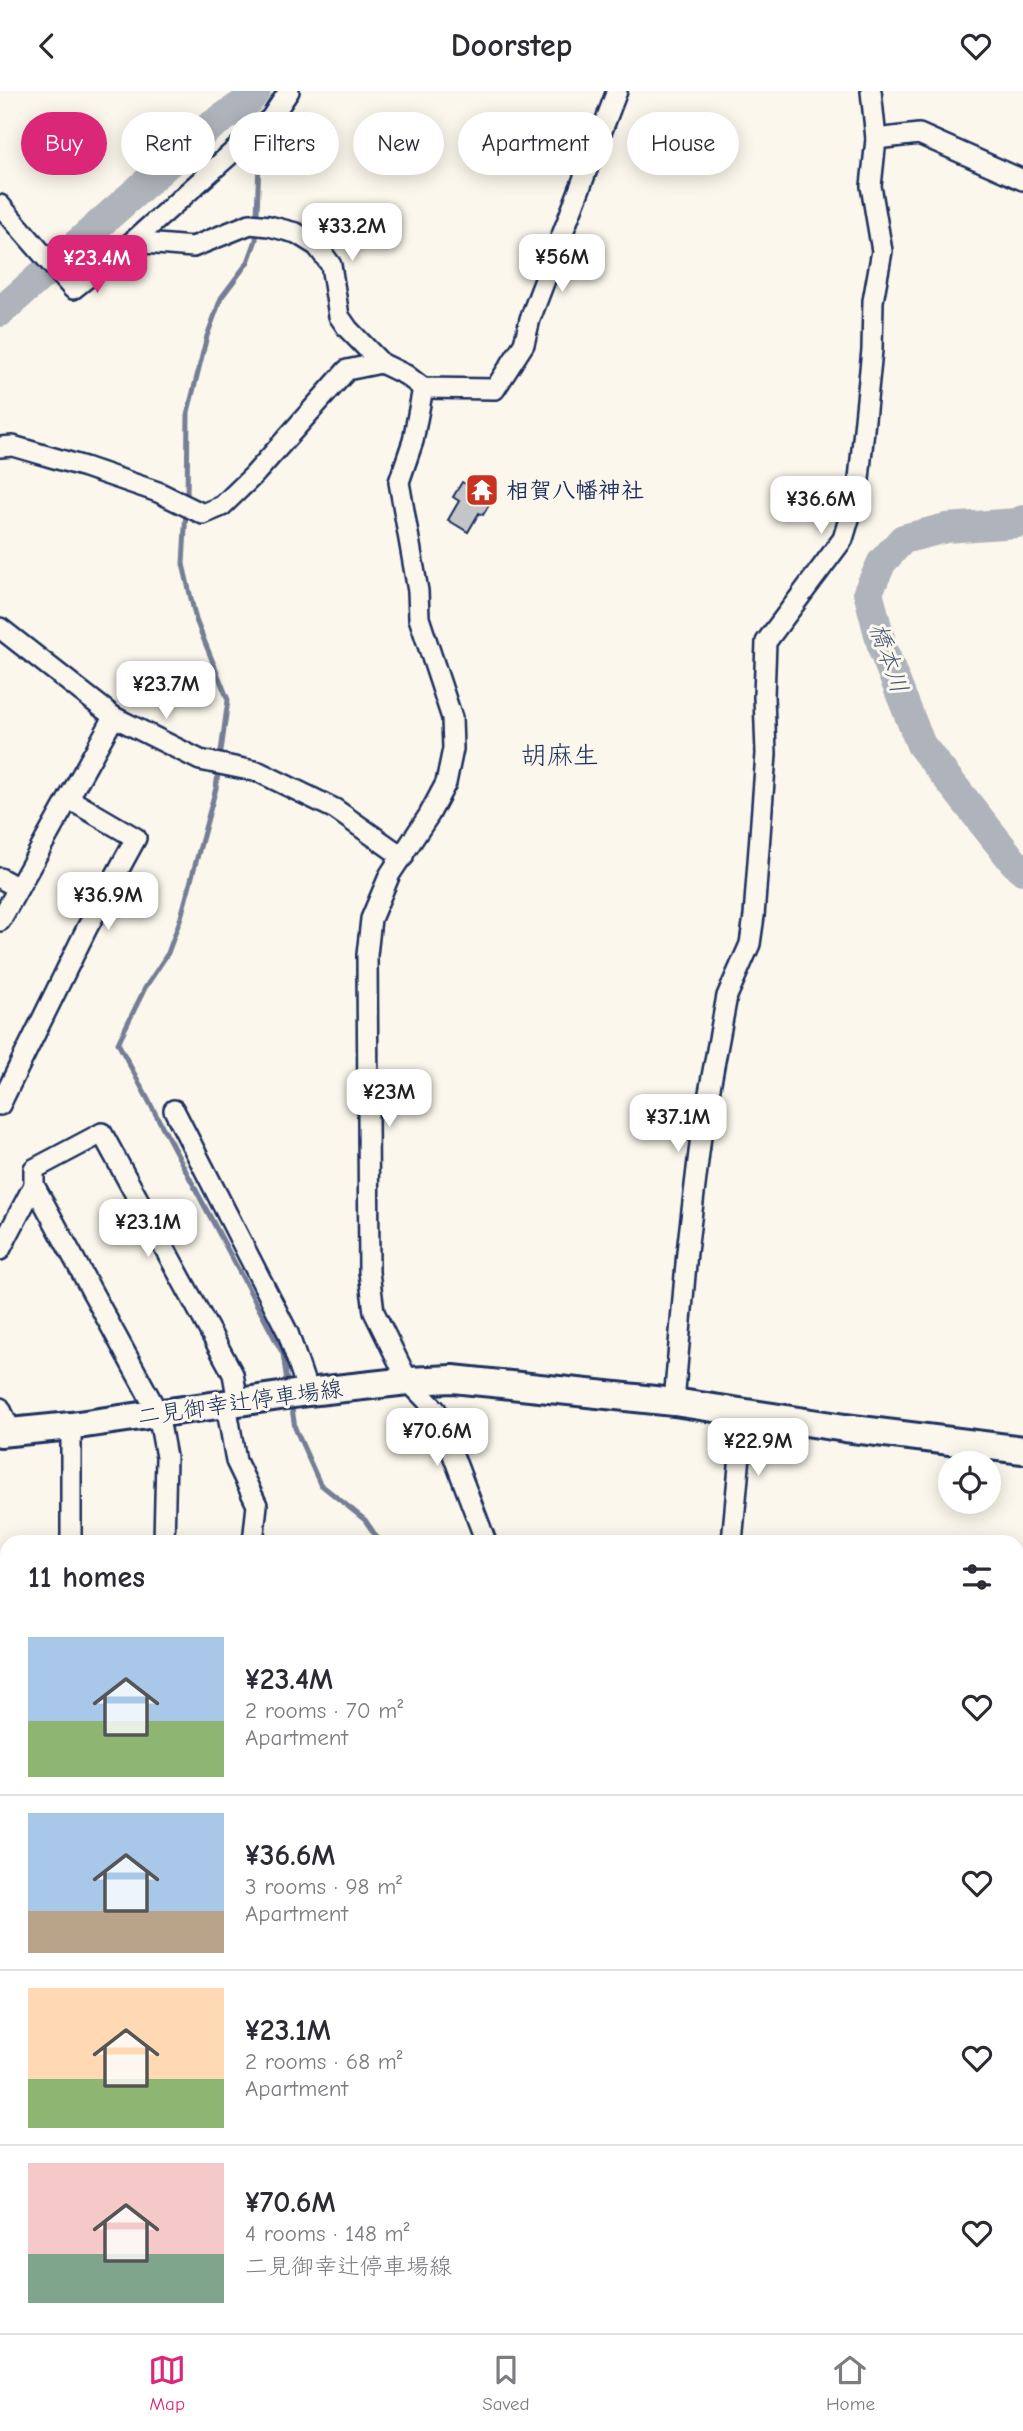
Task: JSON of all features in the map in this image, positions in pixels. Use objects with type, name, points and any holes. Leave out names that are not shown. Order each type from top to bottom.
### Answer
[{"type":"main road","name":"二見御幸辻停車場線","points":[[4,1424],[71,1426],[307,1392],[408,1381],[453,1380],[674,1402],[845,1428],[1023,1450]]},
{"type":"street","points":[[0,205],[73,289],[132,242],[266,123],[289,91]]},
{"type":"street","points":[[132,242],[193,247],[259,225],[296,233],[317,246],[331,265],[339,316],[381,363],[406,375],[423,389],[495,389],[524,344],[530,319],[617,91]]},
{"type":"street","points":[[674,1402],[687,1252],[701,1136],[727,996],[750,944],[754,916],[766,754],[766,642],[843,539],[858,489],[872,350],[873,301],[882,251],[871,186],[876,139],[871,91]]},
{"type":"street","points":[[876,139],[919,134],[1023,180]]},
{"type":"street","points":[[0,447],[13,446],[85,467],[158,492],[203,514],[222,506],[254,475],[347,370],[381,363]]},
{"type":"street","points":[[423,389],[413,441],[398,482],[418,591],[419,618],[452,718],[453,749],[446,783],[390,874],[371,919],[366,955],[369,1272],[374,1312],[408,1381],[436,1410],[483,1535]]},
{"type":"street","points":[[0,628],[114,717],[200,760],[259,772],[335,809],[403,856]]},
{"type":"street","points":[[0,921],[114,717]]},
{"type":"street","points":[[0,1105],[87,929],[136,838],[69,799]]},
{"type":"street","points":[[0,878],[18,888]]},
{"type":"street","points":[[174,1110],[288,1333],[307,1392]]},
{"type":"street","points":[[0,1250],[34,1185],[34,1169],[102,1133],[233,1374],[236,1461],[257,1505],[254,1535]]},
{"type":"street","points":[[34,1185],[158,1413],[166,1457],[164,1535]]},
{"type":"street","points":[[733,1535],[744,1412]]},
{"type":"street","points":[[71,1426],[71,1535]]},
{"type":"building","points":[[462,482],[492,500],[483,515],[479,513],[468,532],[448,520],[459,501],[453,497]]},
{"type":"waterway","points":[[0,312],[208,128],[249,100],[256,91]]},
{"type":"waterway","points":[[249,100],[254,112]]},
{"type":"waterway","points":[[187,500],[188,412],[207,336],[221,298],[248,262],[256,240],[259,175]]},
{"type":"waterway","points":[[186,510],[183,564],[196,620],[228,700],[216,788],[181,917],[168,953],[145,988],[118,1043],[283,1354],[288,1389]]},
{"type":"waterway","name":"橋本川","points":[[1023,520],[1017,523],[946,528],[903,539],[882,562],[868,592],[883,650],[921,745],[1023,870]]},
{"type":"waterway","points":[[291,1402],[295,1428],[320,1484],[365,1520],[375,1535]]},
{"type":"place","name":"相賀八幡神社","points":[[482,490]]},
{"type":"district","name":"胡麻生","points":[[560,755]]}]
